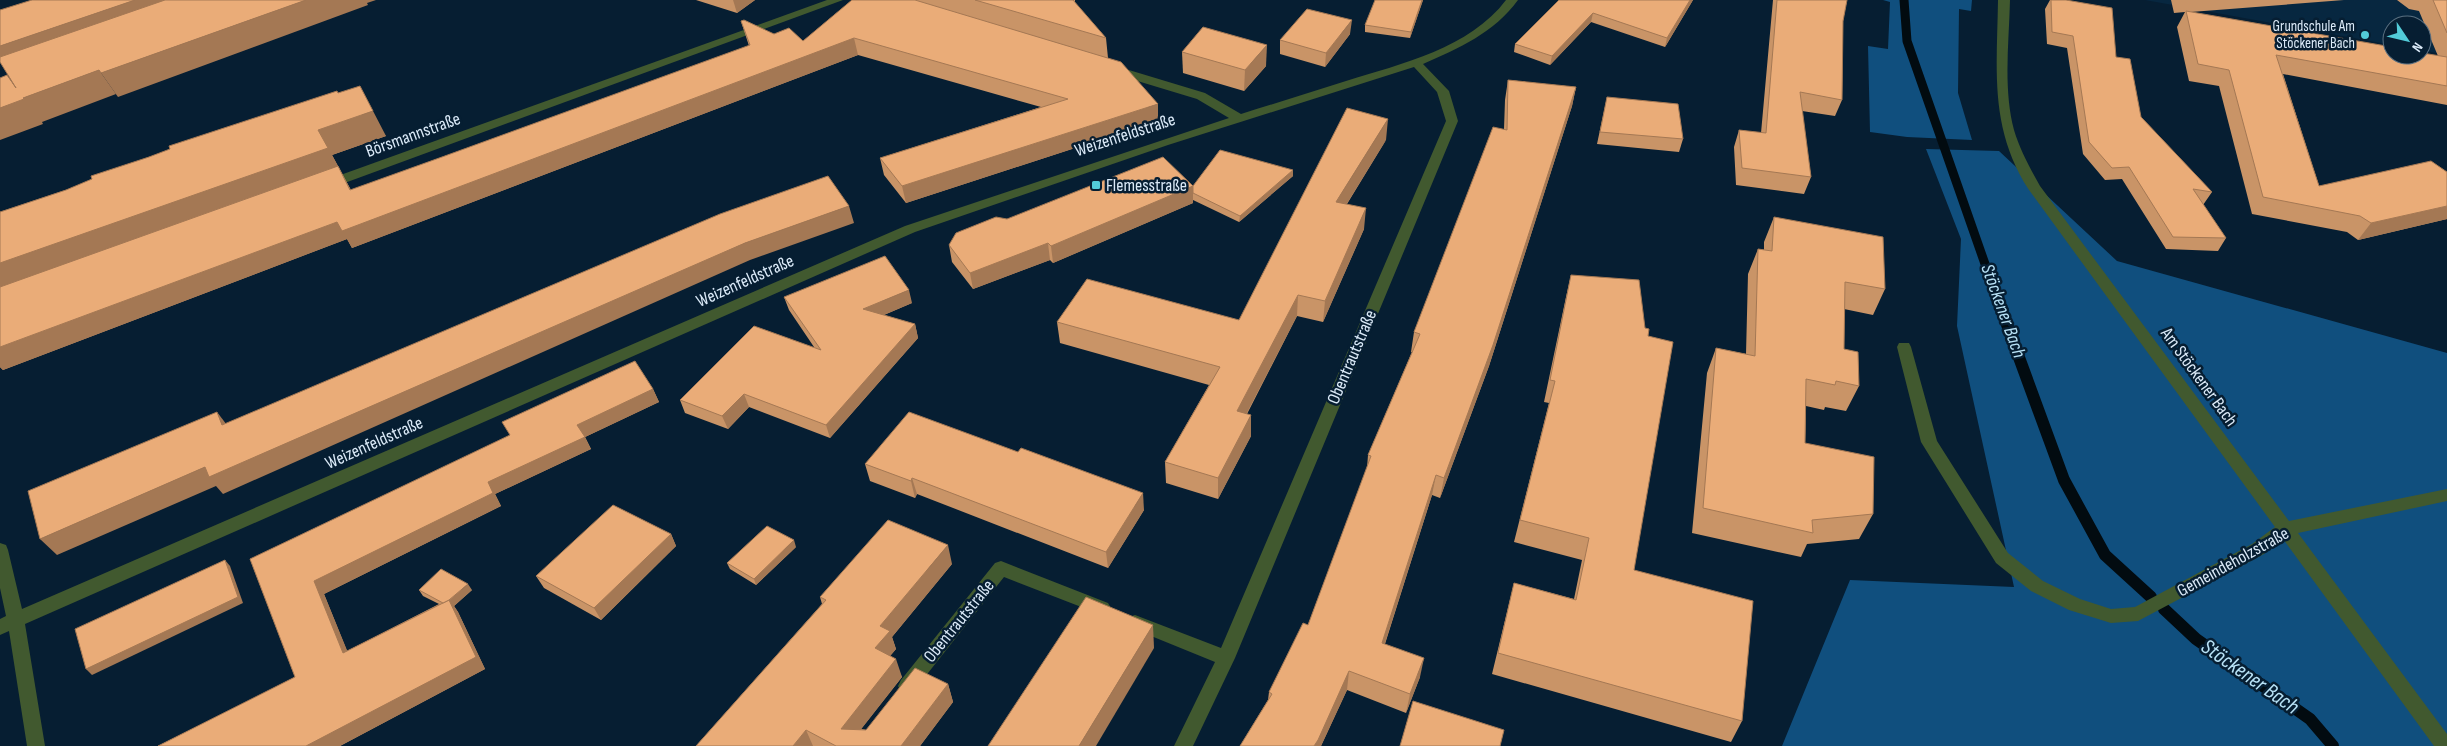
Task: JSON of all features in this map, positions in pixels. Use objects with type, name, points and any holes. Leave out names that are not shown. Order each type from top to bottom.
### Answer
[{"type":"street","name":"Börsmannstraße","points":[[316,188],[837,0]]},
{"type":"street","name":"Weizenfeldstraße","points":[[0,627],[910,229],[1076,171],[1416,63],[1464,41],[1500,16],[1512,0]]},
{"type":"street","name":"Am Stöckener Bach","points":[[2004,0],[2003,91],[2006,121],[2014,147],[2034,187],[2445,746]]},
{"type":"street","name":"Obentrautstraße","points":[[1183,746],[1226,658],[1452,120],[1443,90],[1416,63]]},
{"type":"street","points":[[1107,68],[1202,96],[1239,118]]},
{"type":"street","name":"Gemeindeholzstraße","points":[[1904,347],[1930,442],[2002,558],[2037,586],[2074,605],[2110,616],[2138,614],[2258,549],[2285,529],[2447,495]]},
{"type":"street","points":[[0,550],[16,620],[36,746]]},
{"type":"street","name":"Obentrautstraße","points":[[896,700],[1001,568],[1226,658]]},
{"type":"shaded area","points":[[1883,0],[1972,0],[1971,11],[1959,9],[1958,93],[1972,140],[1907,137],[1870,132],[1868,46],[1888,49],[1890,2]]},
{"type":"shaded area","name":"Grundschule Am Stöckener Bach","points":[[2145,0],[2447,0],[2447,55],[2432,52],[2432,15],[2382,15],[2382,43]]},
{"type":"shaded area","points":[[1926,149],[1999,151],[2117,261],[2447,353],[2447,746],[1782,746],[1850,580],[2014,587],[1957,326],[1961,239]]},
{"type":"building","points":[[32,0],[135,0],[0,46],[0,10]]},
{"type":"building","points":[[165,0],[306,0],[101,73],[99,70],[0,108],[0,78],[7,75],[16,88],[0,62],[0,57]]},
{"type":"building","points":[[852,0],[915,0],[1121,62],[1158,104],[902,186],[880,158],[1068,99],[854,38],[342,231],[337,222],[0,347],[0,287],[338,166],[350,190],[442,157],[750,45],[741,21],[744,20],[774,34],[789,28],[803,41]]},
{"type":"building","points":[[975,0],[1073,0],[1106,38]]},
{"type":"building","points":[[1375,0],[1422,0],[1411,32],[1365,25]]},
{"type":"building","points":[[1559,0],[1690,0],[1667,38],[1593,13],[1552,56],[1515,44]]},
{"type":"building","points":[[1777,0],[1847,0],[1843,21],[1842,100],[1800,92],[1811,177],[1742,168],[1739,130],[1766,133]]},
{"type":"building","points":[[2051,0],[2066,0],[2112,8],[2116,57],[2130,59],[2141,117],[2212,192],[2193,189],[2226,238],[2173,237],[2129,167],[2112,168],[2089,142],[2073,36],[2052,32]]},
{"type":"building","points":[[2433,0],[2447,0],[2447,33]]},
{"type":"building","points":[[1307,9],[1352,20],[1326,53],[1280,40]]},
{"type":"building","points":[[2186,11],[2382,45],[2382,65],[2432,65],[2432,55],[2447,57],[2447,86],[2276,55],[2319,186],[2431,161],[2447,172],[2447,206],[2371,223],[2360,216],[2263,197],[2229,70],[2198,64]]},
{"type":"building","points":[[1203,27],[1267,45],[1245,70],[1182,52]]},
{"type":"building","points":[[1508,80],[1576,87],[1493,345],[1444,478],[1436,475],[1382,643],[1424,658],[1410,694],[1349,671],[1314,746],[1240,746],[1272,694],[1269,692],[1303,623],[1308,625],[1371,456],[1368,455],[1420,334],[1414,332],[1493,127],[1507,130]]},
{"type":"building","points":[[360,86],[373,111],[318,130],[328,148],[0,263],[0,212],[66,190],[92,179],[91,176],[170,149],[169,146],[337,91],[338,93]]},
{"type":"building","points":[[1607,97],[1678,104],[1683,139],[1600,132]]},
{"type":"building","points":[[1347,108],[1388,119],[1336,202],[1366,208],[1325,301],[1298,295],[1237,411],[1251,415],[1218,478],[1165,462],[1220,367],[1057,322],[1087,279],[1239,320]]},
{"type":"building","points":[[1220,150],[1293,170],[1240,216],[1193,193],[1193,186]]},
{"type":"building","points":[[1163,157],[1193,186],[1051,246],[1048,243],[970,273],[949,245],[956,233],[996,217],[1007,219]]},
{"type":"building","points":[[828,176],[849,206],[745,243],[209,477],[205,467],[40,539],[28,491],[217,412],[222,425],[720,214]]},
{"type":"building","points":[[1774,217],[1883,237],[1885,289],[1845,282],[1844,349],[1858,352],[1859,386],[1836,381],[1835,385],[1806,379],[1805,443],[1874,457],[1873,514],[1812,520],[1813,533],[1703,508],[1716,348],[1755,356],[1758,249],[1772,251]]},
{"type":"building","points":[[885,256],[909,290],[863,309],[915,324],[826,425],[744,394],[722,416],[680,400],[754,326],[821,350],[784,297]]},
{"type":"building","points":[[1571,275],[1639,280],[1645,328],[1649,329],[1648,336],[1673,342],[1634,570],[1753,601],[1742,721],[1498,653],[1514,583],[1576,600],[1589,538],[1520,520],[1555,381],[1550,380]]},
{"type":"building","points":[[635,361],[653,389],[577,425],[585,437],[488,482],[493,493],[314,581],[343,653],[449,600],[476,657],[306,746],[158,746],[295,677],[250,559],[510,435],[502,422]]},
{"type":"building","points":[[909,412],[1018,452],[1021,448],[1143,493],[1106,552],[912,478],[911,481],[865,464]]},
{"type":"building","points":[[613,505],[671,534],[594,608],[536,576]]},
{"type":"building","points":[[888,520],[948,545],[880,626],[890,631],[875,648],[896,659],[841,729],[866,730],[915,668],[948,684],[901,746],[836,746],[806,730],[793,746],[696,746],[826,600],[820,597]]},
{"type":"building","points":[[767,526],[794,540],[754,579],[727,563]]},
{"type":"building","points":[[225,560],[238,597],[86,669],[75,629]]},
{"type":"building","points":[[441,569],[468,584],[443,603],[419,590]]},
{"type":"building","points":[[1086,597],[1153,625],[1079,746],[988,746]]},
{"type":"building","points":[[1413,701],[1504,730],[1500,746],[1400,746]]},
{"type":"waterway","name":"Stöckener Bach","points":[[1904,0],[1907,41],[2006,324]]},
{"type":"waterway","name":"Stöckener Bach","points":[[2006,322],[2064,480],[2105,555],[2151,597]]},
{"type":"waterway","name":"Stöckener Bach","points":[[2164,609],[2196,639],[2310,719],[2333,746]]},
{"type":"place","name":"Grundschule Am Stöckener Bach","points":[[2365,35]]},
{"type":"place","name":"Flemesstraße","points":[[1096,185]]}]
